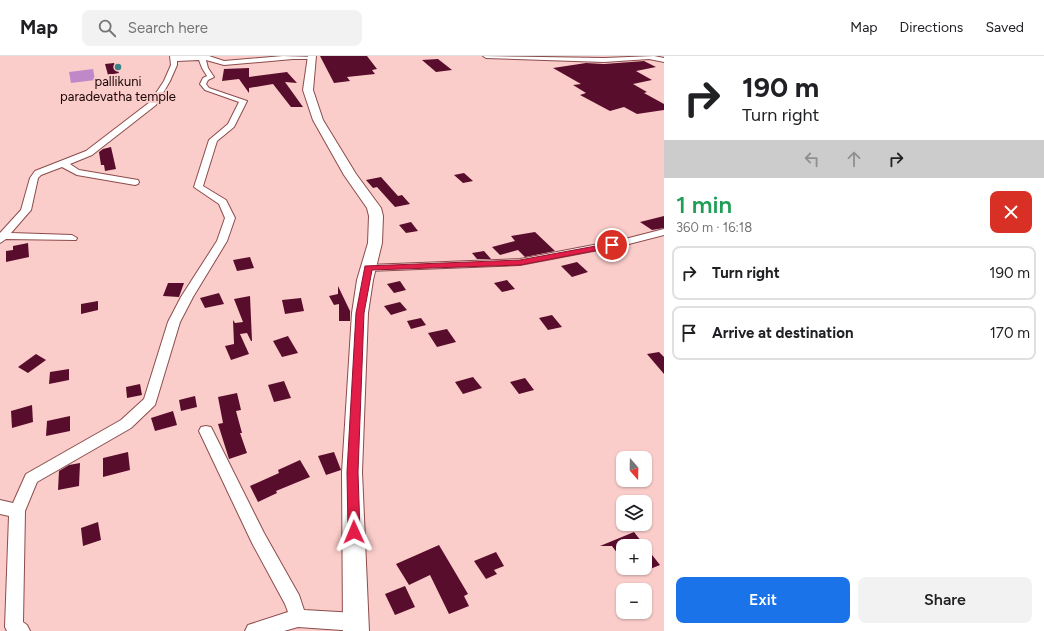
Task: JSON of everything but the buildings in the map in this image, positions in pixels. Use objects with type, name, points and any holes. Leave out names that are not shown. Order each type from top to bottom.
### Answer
[{"type":"main road","points":[[312,57],[308,90],[318,120],[350,175],[374,208],[375,212],[375,243],[368,268],[360,313],[352,472],[356,626]]},
{"type":"street","points":[[486,56],[589,60],[620,60],[649,57],[660,58]]},
{"type":"street","points":[[0,250],[1,237],[22,218],[26,210],[34,178],[38,173],[88,153],[153,103],[172,71],[175,62],[173,57],[213,59],[224,63],[293,57],[312,57]]},
{"type":"street","points":[[14,630],[17,511],[31,478],[126,424],[150,401],[174,322],[187,297],[222,241],[230,218],[223,202],[198,187],[213,140],[231,125],[243,101],[207,89],[202,84],[206,79],[211,77],[205,68],[202,58]]},
{"type":"street","points":[[63,164],[77,172],[135,182]]},
{"type":"street","points":[[368,268],[520,262],[625,242],[664,232]]},
{"type":"street","points":[[1,237],[72,238]]},
{"type":"street","points":[[206,432],[258,538],[293,601],[298,618]]},
{"type":"street","points":[[0,506],[17,511]]},
{"type":"street","points":[[254,631],[298,618],[356,626]]},
{"type":"shaded area","points":[[93,69],[95,80],[71,83],[69,72]]},
{"type":"place","name":"pallikuni paradevatha temple","points":[[118,67]]},
{"type":"route","points":[[354,532],[352,472],[360,313],[368,268],[520,262],[543,259],[612,245]]}]
